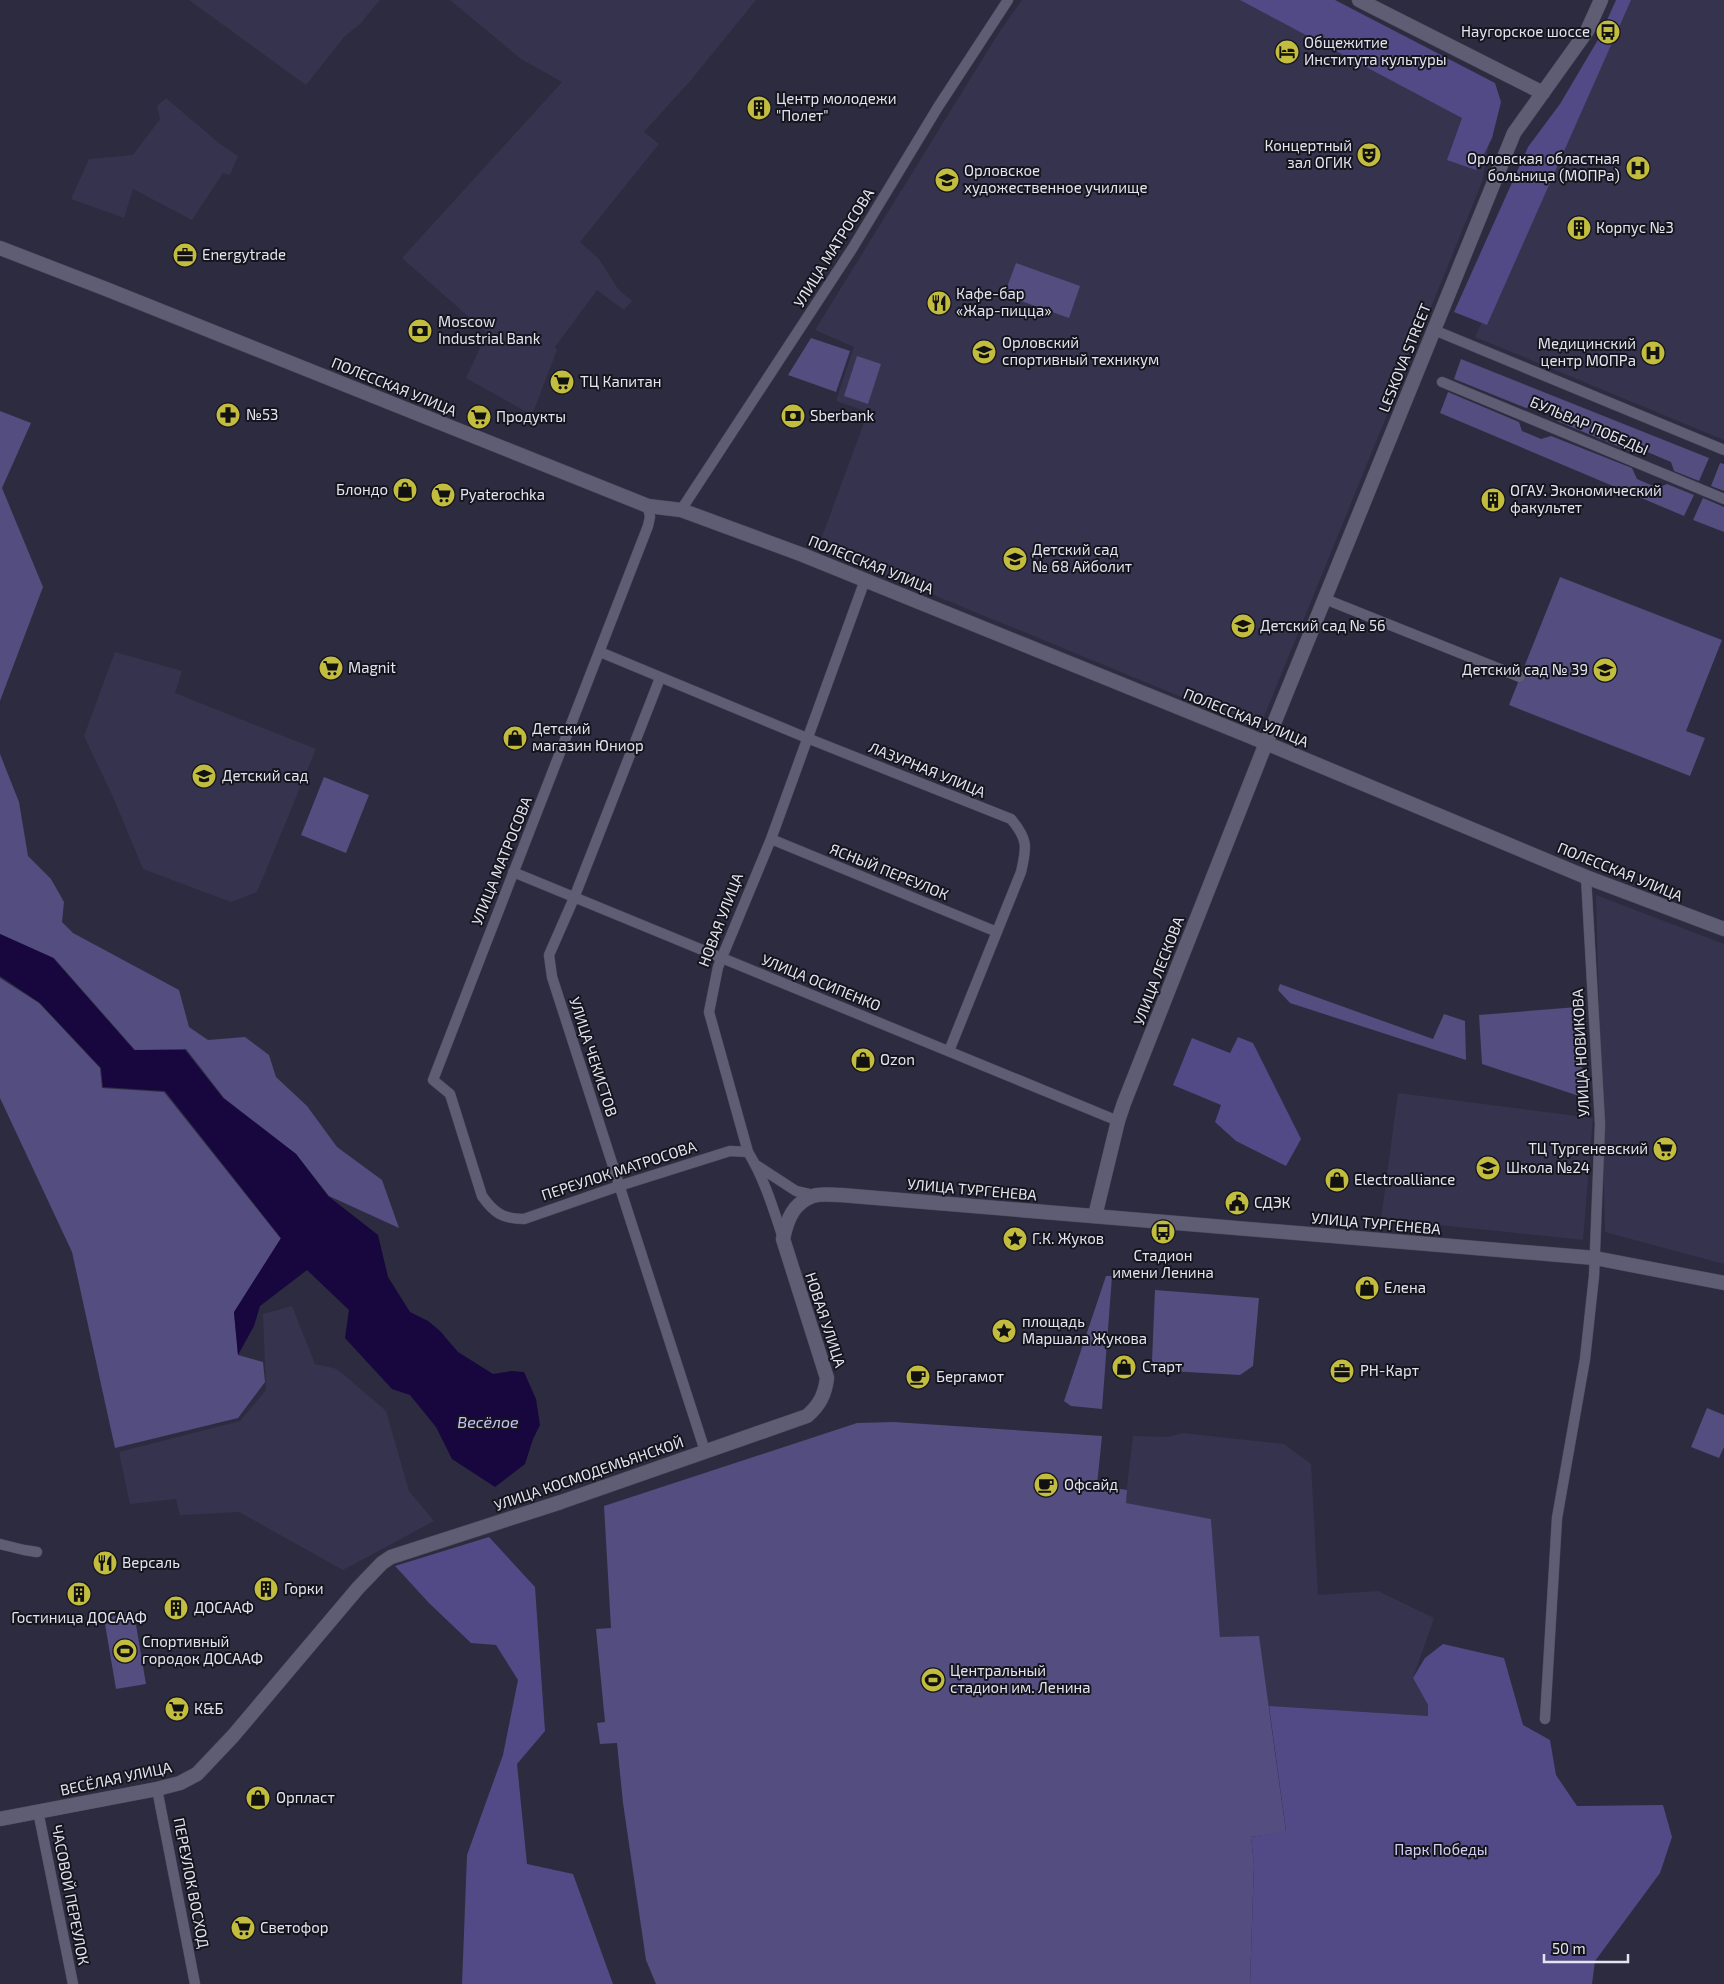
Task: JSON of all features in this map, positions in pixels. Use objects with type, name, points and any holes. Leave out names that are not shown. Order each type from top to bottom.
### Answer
[{"type":"street","name":"УЛИЦА МАТРОСОВА","points":[[681,510],[852,249],[938,107],[1008,0]]},
{"type":"street","points":[[1359,0],[1543,93]]},
{"type":"street","name":"LESKOVA STREET","points":[[1266,743],[1514,133],[1587,31],[1601,0]]},
{"type":"street","name":"ПОЛЕССКАЯ УЛИЦА","points":[[0,248],[115,292],[648,506],[681,510],[865,580],[1266,743],[1586,877],[1724,929]]},
{"type":"street","name":"БУЛЬВАР ПОБЕДЫ","points":[[1434,330],[1724,450]]},
{"type":"street","name":"БУЛЬВАР ПОБЕДЫ","points":[[1442,382],[1724,499]]},
{"type":"street","name":"УЛИЦА МАТРОСОВА","points":[[501,1215],[490,1208],[482,1196],[450,1094],[433,1080],[648,526],[650,517],[648,506]]},
{"type":"street","name":"НОВАЯ УЛИЦА","points":[[807,1416],[821,1401],[827,1378],[770,1197],[756,1164],[748,1152],[709,1012],[721,958],[771,840],[865,580]]},
{"type":"street","points":[[1325,599],[1520,677]]},
{"type":"street","name":"ЛАЗУРНАЯ УЛИЦА","points":[[600,652],[807,738],[1011,819],[1022,832],[1025,843],[1021,872],[949,1052]]},
{"type":"street","name":"УЛИЦА ЧЕКИСТОВ","points":[[660,678],[574,898],[549,955],[552,978],[705,1451]]},
{"type":"street","name":"УЛИЦА ЛЕСКОВА","points":[[1095,1216],[1118,1120],[1266,743]]},
{"type":"street","name":"ЯСНЫЙ ПЕРЕУЛОК","points":[[771,840],[997,932]]},
{"type":"street","name":"УЛИЦА ОСИПЕНКО","points":[[513,872],[1118,1120]]},
{"type":"street","name":"УЛИЦА НОВИКОВА","points":[[1545,1719],[1557,1518],[1585,1359],[1595,1258],[1600,1124],[1586,877]]},
{"type":"street","name":"ПЕРЕУЛОК МАТРОСОВА","points":[[501,1215],[511,1219],[524,1219],[619,1186],[730,1151],[748,1152]]},
{"type":"street","points":[[756,1164],[796,1192],[814,1195]]},
{"type":"street","points":[[783,1239],[791,1212],[814,1195]]},
{"type":"street","name":"УЛИЦА ТУРГЕНЕВА","points":[[814,1195],[841,1195],[1595,1258],[1724,1283]]},
{"type":"street","name":"УЛИЦА КОСМОДЕМЬЯНСКОЙ","points":[[382,1563],[391,1557],[561,1502],[807,1416]]},
{"type":"street","points":[[0,1544],[37,1552]]},
{"type":"street","name":"ВЕСЁЛАЯ УЛИЦА","points":[[0,1819],[157,1789],[180,1783],[197,1774],[233,1736],[382,1563]]},
{"type":"street","name":"ПЕРЕУЛОК ВОСХОД","points":[[157,1789],[195,1984]]},
{"type":"street","name":"ЧАСОВОЙ ПЕРЕУЛОК","points":[[38,1812],[73,1984]]},
{"type":"shaded area","points":[[189,0],[380,0],[360,24],[344,37],[306,85]]},
{"type":"shaded area","points":[[450,0],[756,0],[691,80],[644,132],[659,144],[580,242],[599,259],[618,289],[632,301],[624,310],[597,290],[555,347],[557,350],[532,415],[466,378],[487,333],[402,258],[562,82],[521,59]]},
{"type":"shaded area","points":[[1022,0],[1262,0],[1493,122],[1482,182],[1259,729],[929,593],[817,550],[868,412],[836,401],[854,347],[815,330],[998,34]]},
{"type":"shaded area","name":"Орловская областная больница (МОПРа)","points":[[1627,0],[1724,0],[1724,440],[1475,337]]},
{"type":"shaded area","points":[[166,98],[220,144],[238,156],[230,175],[223,173],[192,220],[133,189],[124,218],[71,199],[89,159],[133,155],[160,119],[157,106]]},
{"type":"shaded area","points":[[1016,263],[1080,286],[1069,318],[1004,295]]},
{"type":"shaded area","points":[[811,338],[850,351],[836,392],[788,375]]},
{"type":"shaded area","points":[[857,356],[881,364],[868,404],[844,396]]},
{"type":"shaded area","points":[[1461,359],[1709,458],[1699,481],[1674,471],[1671,462],[1645,451],[1639,455],[1557,421],[1552,410],[1537,404],[1526,408],[1454,379]]},
{"type":"shaded area","points":[[1448,392],[1519,422],[1522,431],[1541,439],[1551,436],[1632,468],[1637,479],[1658,488],[1667,484],[1694,495],[1684,516],[1440,413]]},
{"type":"shaded area","points":[[0,411],[31,423],[2,488],[43,587],[0,701]]},
{"type":"shaded area","points":[[1720,463],[1724,464],[1724,491],[1711,486]]},
{"type":"shaded area","points":[[1703,498],[1724,507],[1724,532],[1693,520]]},
{"type":"shaded area","points":[[1560,577],[1722,640],[1686,731],[1705,738],[1690,776],[1509,705]]},
{"type":"shaded area","name":"Детский сад","points":[[115,652],[182,671],[175,693],[316,749],[257,892],[231,902],[143,869],[113,797],[84,736]]},
{"type":"shaded area","points":[[0,754],[19,802],[28,856],[51,879],[64,902],[62,922],[73,933],[179,990],[189,1027],[208,1040],[245,1037],[269,1055],[276,1077],[307,1106],[337,1147],[382,1180],[399,1228],[329,1196],[296,1154],[224,1098],[186,1049],[135,1050],[54,958],[0,934]]},
{"type":"shaded area","points":[[324,777],[369,795],[346,853],[301,835]]},
{"type":"shaded area","points":[[1596,895],[1724,944],[1724,1264],[1605,1232]]},
{"type":"shaded area","points":[[0,978],[39,1003],[100,1068],[102,1088],[164,1092],[281,1239],[234,1313],[238,1355],[263,1362],[265,1382],[238,1418],[115,1448],[72,1252],[0,1098]]},
{"type":"shaded area","points":[[1280,984],[1433,1039],[1444,1014],[1465,1021],[1466,1060],[1290,1003],[1278,990]]},
{"type":"shaded area","points":[[1577,1007],[1585,1098],[1482,1064],[1479,1015]]},
{"type":"shaded area","name":"Школа №24","points":[[1398,1093],[1593,1118],[1583,1240],[1381,1219]]},
{"type":"shaded area","points":[[1106,1276],[1112,1276],[1102,1409],[1071,1406],[1064,1401]]},
{"type":"shaded area","points":[[1155,1290],[1259,1298],[1253,1366],[1240,1375],[1169,1371],[1152,1361]]},
{"type":"shaded area","points":[[292,1306],[315,1364],[337,1369],[386,1411],[409,1491],[434,1521],[343,1570],[239,1512],[180,1515],[176,1499],[130,1504],[119,1452],[240,1421],[266,1390],[263,1314]]},
{"type":"shaded area","points":[[1707,1408],[1724,1415],[1724,1447],[1719,1458],[1691,1447]]},
{"type":"shaded area","name":"Центральный стадион им. Ленина","points":[[894,1422],[1102,1436],[1097,1485],[1127,1490],[1126,1503],[1211,1519],[1220,1637],[1259,1636],[1286,1832],[1251,1837],[1254,1864],[1250,1984],[656,1984],[646,1960],[623,1803],[617,1743],[600,1744],[597,1723],[605,1722],[596,1629],[611,1628],[604,1506],[857,1423]]},
{"type":"shaded area","points":[[1183,1433],[1284,1444],[1311,1464],[1318,1595],[1378,1591],[1434,1618],[1413,1678],[1428,1706],[1428,1716],[1269,1706],[1220,1638],[1211,1519],[1125,1503],[1133,1436],[1167,1437]]},
{"type":"shaded area","name":"Спортивный городок ДОСААФ","points":[[134,1613],[146,1684],[116,1689],[104,1618]]},
{"type":"green space","points":[[1240,0],[1335,0],[1495,83],[1501,102],[1492,138],[1476,170],[1447,160],[1462,118]]},
{"type":"green space","points":[[1616,0],[1631,0],[1487,325],[1454,312],[1528,147],[1560,104],[1599,38]]},
{"type":"green space","points":[[1238,1037],[1253,1043],[1301,1139],[1286,1166],[1236,1141],[1215,1122],[1221,1105],[1173,1085],[1192,1038],[1230,1053]]},
{"type":"green space","points":[[489,1537],[535,1587],[545,1731],[517,1764],[527,1864],[573,1874],[613,1984],[462,1984],[467,1855],[503,1755],[518,1680],[496,1645],[471,1643],[429,1603],[395,1566]]},
{"type":"green space","name":"Парк Победы","points":[[1443,1644],[1504,1658],[1523,1725],[1550,1740],[1556,1775],[1577,1806],[1663,1805],[1672,1837],[1660,1873],[1595,1961],[1592,1984],[1250,1984],[1254,1864],[1251,1837],[1286,1831],[1269,1706],[1428,1716],[1428,1705],[1413,1678],[1425,1658]]},
{"type":"water","name":"Весёлое","points":[[0,934],[53,958],[134,1050],[185,1050],[223,1098],[296,1154],[328,1196],[378,1235],[388,1277],[410,1312],[428,1321],[440,1331],[458,1352],[493,1374],[511,1371],[524,1372],[536,1399],[540,1425],[533,1439],[525,1464],[495,1487],[452,1459],[436,1427],[410,1395],[392,1389],[345,1338],[349,1310],[307,1270],[260,1306],[254,1326],[238,1355],[234,1312],[281,1238],[165,1091],[103,1087],[101,1068],[40,1003],[0,976]]},
{"type":"place","name":"Наугорское шоссе","points":[[1608,32]]},
{"type":"place","name":"Общежитие Института культуры","points":[[1287,52]]},
{"type":"place","name":"Центр молодежи \"Полет\"","points":[[759,108]]},
{"type":"place","name":"Концертный зал ОГИК","points":[[1369,155]]},
{"type":"place","name":"Орловская областная больница (МОПРа)","points":[[1638,168]]},
{"type":"place","name":"Орловское художественное училище","points":[[947,180]]},
{"type":"place","name":"Корпус №3","points":[[1579,228]]},
{"type":"place","name":"Energytrade","points":[[185,255]]},
{"type":"place","name":"Кафе-бар «Жар-пицца»","points":[[939,303]]},
{"type":"place","name":"Moscow Industrial Bank","points":[[420,331]]},
{"type":"place","name":"Орловский спортивный техникум","points":[[984,352]]},
{"type":"place","name":"Медицинский центр МОПРа","points":[[1653,353]]},
{"type":"place","name":"ТЦ Капитан","points":[[562,382]]},
{"type":"place","name":"№53","points":[[228,415]]},
{"type":"place","name":"Sberbank","points":[[793,416]]},
{"type":"place","name":"Продукты","points":[[479,417]]},
{"type":"place","name":"Блондо","points":[[405,490]]},
{"type":"place","name":"Pyaterochka","points":[[443,495]]},
{"type":"place","name":"ОГАУ. Экономический факультет","points":[[1493,500]]},
{"type":"place","name":"Детский сад № 68 Айболит","points":[[1015,559]]},
{"type":"place","name":"Детский сад № 56","points":[[1243,626]]},
{"type":"place","name":"Magnit","points":[[331,668]]},
{"type":"place","name":"Детский сад № 39","points":[[1605,670]]},
{"type":"place","name":"Детский магазин Юниор","points":[[515,738]]},
{"type":"place","name":"Детский сад","points":[[204,776]]},
{"type":"place","name":"Ozon","points":[[863,1060]]},
{"type":"place","name":"ТЦ Тургеневский","points":[[1665,1149]]},
{"type":"place","name":"Школа №24","points":[[1488,1168]]},
{"type":"place","name":"Electroalliance","points":[[1337,1180]]},
{"type":"place","name":"СДЭК","points":[[1237,1203]]},
{"type":"place","name":"Стадион имени Ленина","points":[[1163,1232]]},
{"type":"place","name":"Г.К. Жуков","points":[[1015,1239]]},
{"type":"place","name":"Елена","points":[[1367,1288]]},
{"type":"place","name":"площадь Маршала Жукова","points":[[1004,1331]]},
{"type":"place","name":"Старт","points":[[1124,1367]]},
{"type":"place","name":"РН-Карт","points":[[1342,1371]]},
{"type":"place","name":"Бергамот","points":[[918,1377]]},
{"type":"place","name":"Офсайд","points":[[1046,1485]]},
{"type":"place","name":"Версаль","points":[[105,1563]]},
{"type":"place","name":"Горки","points":[[266,1589]]},
{"type":"place","name":"Гостиница ДОСААФ","points":[[79,1594]]},
{"type":"place","name":"ДОСААФ","points":[[176,1608]]},
{"type":"place","name":"Спортивный городок ДОСААФ","points":[[125,1651]]},
{"type":"place","name":"Центральный стадион им. Ленина","points":[[933,1680]]},
{"type":"place","name":"К&Б","points":[[177,1709]]},
{"type":"place","name":"Орпласт","points":[[258,1798]]},
{"type":"place","name":"Светофор","points":[[243,1928]]}]
